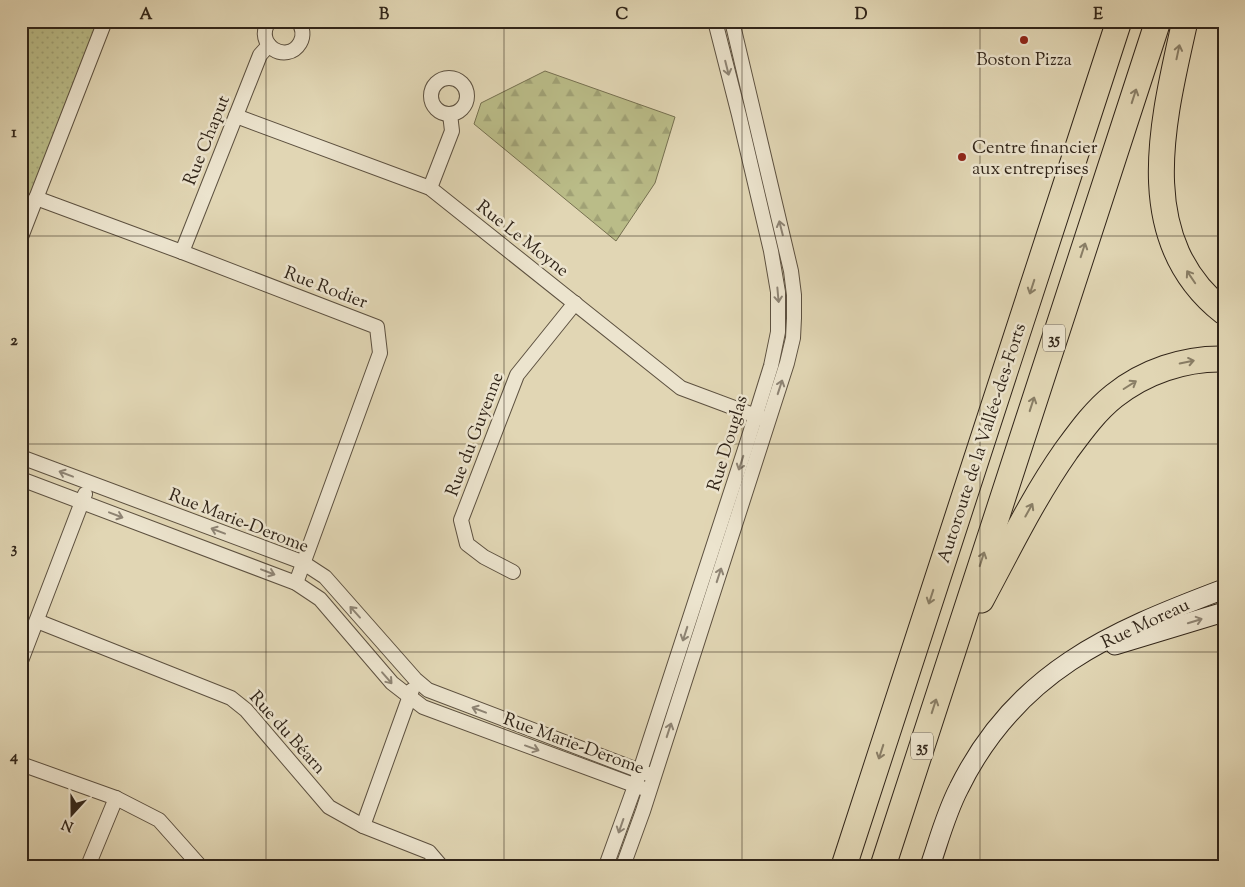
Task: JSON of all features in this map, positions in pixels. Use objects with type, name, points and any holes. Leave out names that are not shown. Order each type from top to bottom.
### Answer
[{"type":"highway","name":"Autoroute de la Vallée-des-Forts","points":[[844,866],[1119,21]]},
{"type":"highway","name":"Autoroute de la Vallée-des-Forts","points":[[883,866],[1158,21]]},
{"type":"highway","points":[[1185,21],[1164,132],[1161,164],[1162,201],[1171,240],[1183,265],[1203,294],[1224,312]]},
{"type":"highway","points":[[951,655],[1049,476],[1080,432],[1099,410],[1122,390],[1152,373],[1184,363],[1224,359]]},
{"type":"street","points":[[21,236],[105,21]]},
{"type":"street","name":"Rue Chaput","points":[[182,252],[260,55],[268,45],[264,34],[269,21]]},
{"type":"street","points":[[268,45],[274,50],[286,52],[298,46],[303,34],[298,21]]},
{"type":"street","name":"Rue Douglas","points":[[606,866],[635,786],[755,416],[776,343],[779,320],[778,292],[772,251],[715,21]]},
{"type":"street","name":"Rue Douglas","points":[[623,866],[769,421],[793,338],[794,295],[788,259],[732,21]]},
{"type":"street","points":[[430,188],[452,131],[450,114]]},
{"type":"street","name":"Rue Le Moyne","points":[[236,116],[430,188],[681,388],[769,421]]},
{"type":"street","name":"Rue Rodier","points":[[36,198],[377,327],[380,353],[302,562],[296,583]]},
{"type":"street","name":"Rue du Guyenne","points":[[513,572],[484,557],[467,544],[461,520],[517,375],[575,303]]},
{"type":"street","name":"Rue Marie-Derome","points":[[21,457],[302,562],[325,577],[415,679],[428,690],[654,776]]},
{"type":"street","name":"Rue Marie-Derome","points":[[21,479],[296,583],[320,598],[392,684],[423,707],[649,790]]},
{"type":"street","points":[[21,661],[90,483]]},
{"type":"street","name":"Rue Moreau","points":[[930,866],[954,799],[967,772],[1004,719],[1025,696],[1069,661],[1103,641],[1147,619],[1224,589]]},
{"type":"street","name":"Rue Moreau","points":[[1069,661],[1110,646],[1224,612]]},
{"type":"street","name":"Rue du Béarn","points":[[37,620],[231,698],[246,710],[329,807],[363,826],[429,852],[441,866]]},
{"type":"street","points":[[363,826],[415,679]]},
{"type":"street","points":[[21,764],[116,798],[159,820],[200,866]]},
{"type":"street","points":[[88,866],[116,798]]},
{"type":"green space","points":[[21,21],[105,21],[21,237]]},
{"type":"green space","points":[[545,71],[675,117],[655,183],[616,241],[474,124],[481,103]]},
{"type":"place","name":"Boston Pizza","points":[[1024,40]]},
{"type":"place","name":"Centre financier aux entreprises","points":[[962,157]]}]
